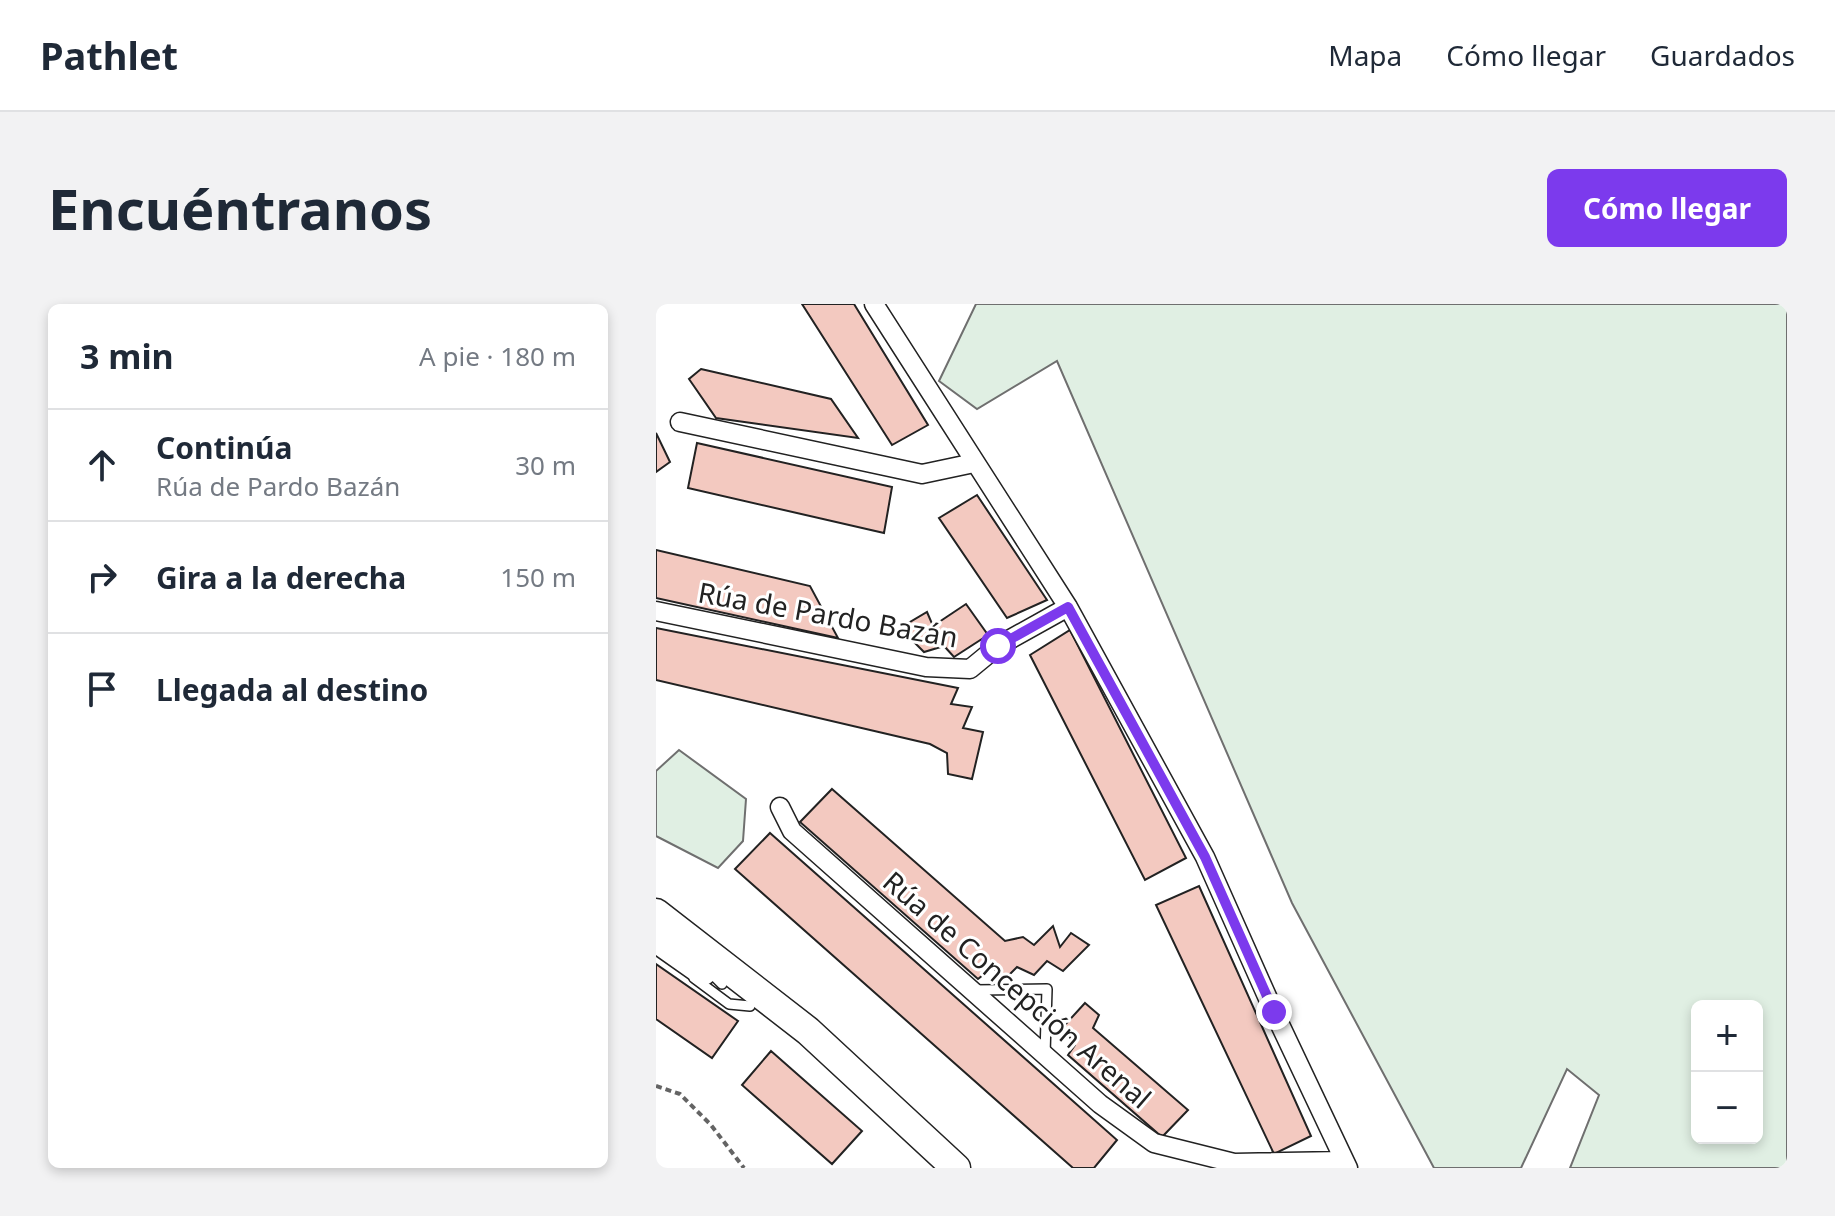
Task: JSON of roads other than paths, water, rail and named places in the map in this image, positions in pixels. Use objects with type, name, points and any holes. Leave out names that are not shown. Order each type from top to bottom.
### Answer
[{"type":"main road","points":[[661,922],[722,984],[911,1128]]},
{"type":"main road","points":[[661,922],[808,1031],[956,1168]]},
{"type":"street","points":[[874,304],[1068,607],[1205,857],[1346,1165]]},
{"type":"street","points":[[680,422],[922,474],[974,463]]},
{"type":"street","name":"Rúa de Pardo Bazán","points":[[656,611],[926,667],[970,669],[998,646],[1068,607]]},
{"type":"street","name":"Rúa de Concepción Arenal","points":[[780,807],[792,831],[1100,1104],[1154,1143],[1234,1163],[1346,1165]]},
{"type":"lane","points":[[656,950],[729,1004],[750,1006]]},
{"type":"lane","points":[[971,990],[1047,989],[1045,1055]]}]
